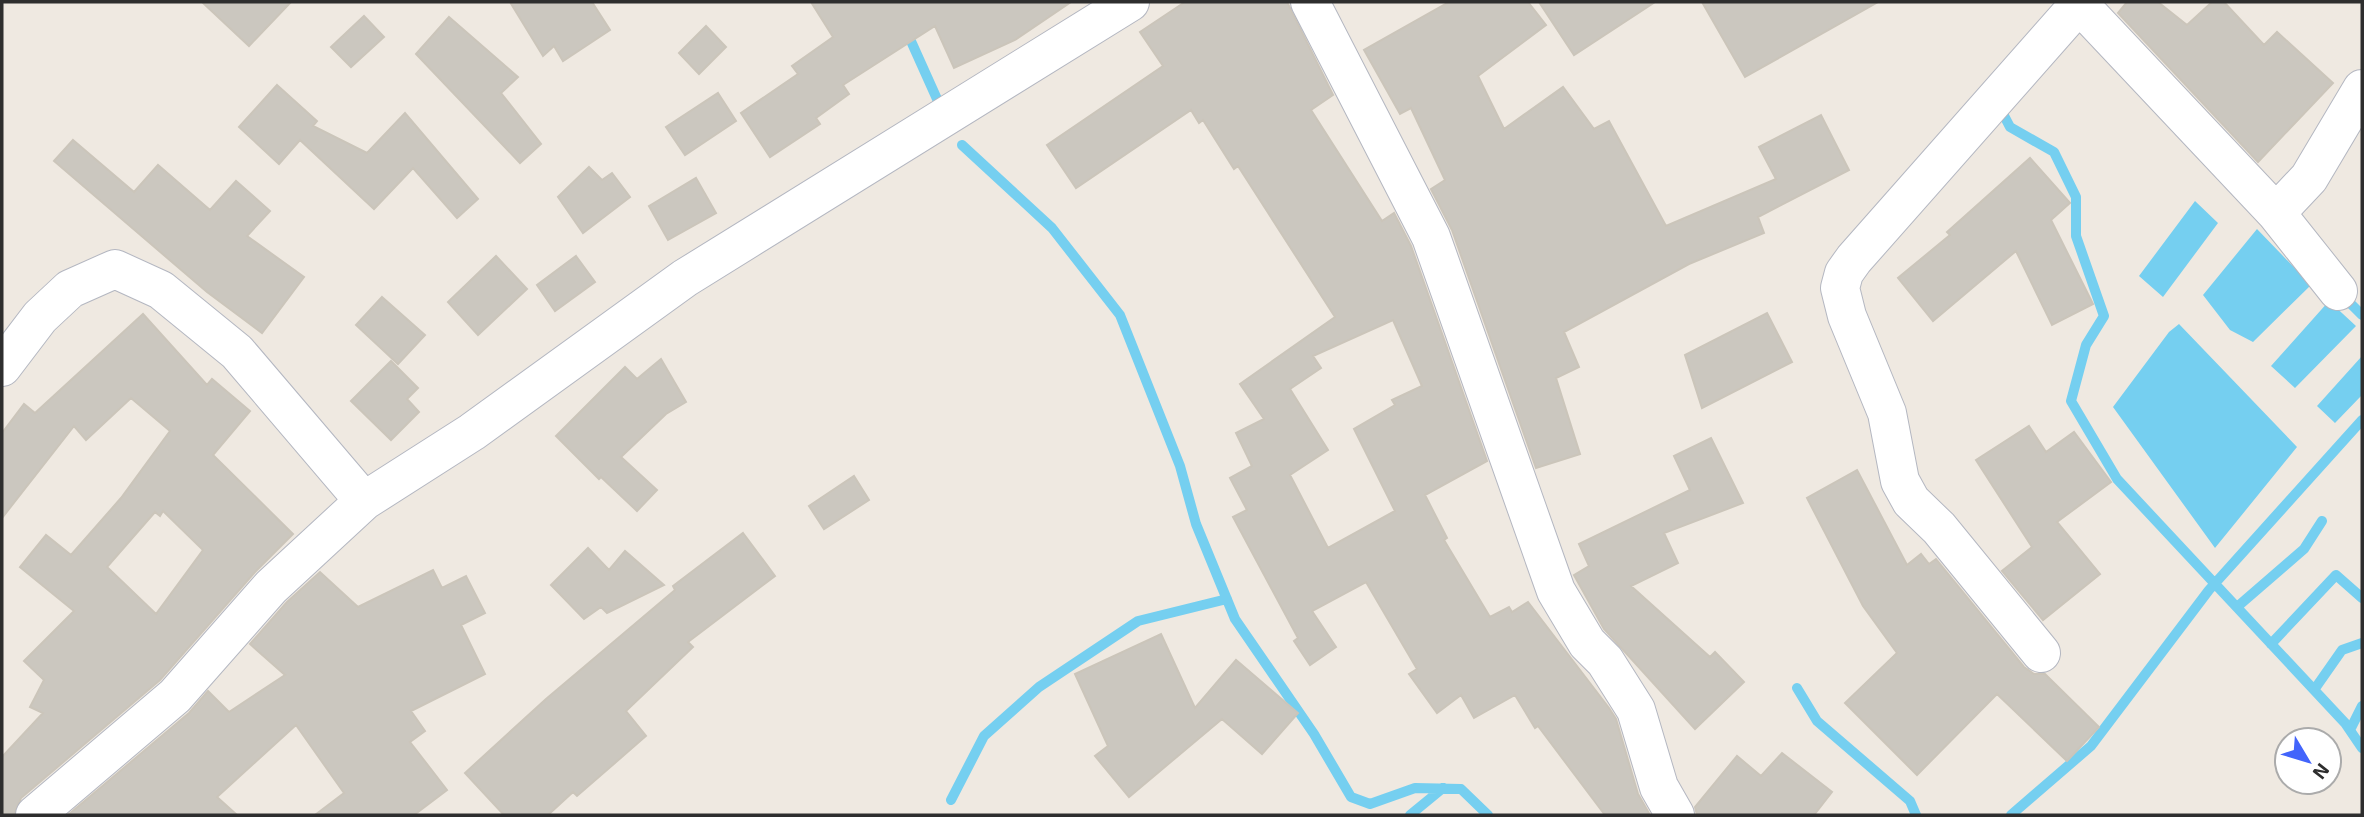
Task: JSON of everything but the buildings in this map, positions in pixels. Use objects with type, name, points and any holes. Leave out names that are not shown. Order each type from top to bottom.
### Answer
[{"type":"street","points":[[34,815],[175,696],[271,587],[364,501],[472,432],[685,278],[1130,2]]},
{"type":"street","points":[[1310,2],[1431,237],[1556,591],[1587,643],[1605,661],[1636,710],[1659,787],[1675,815]]},
{"type":"street","points":[[2040,653],[1939,528],[1910,501],[1900,481],[1887,413],[1847,316],[1840,288],[1844,273],[1854,258],[2080,3],[2276,213],[2338,291]]},
{"type":"street","points":[[2276,213],[2309,178],[2362,89]]},
{"type":"street","points":[[2,367],[40,317],[70,289],[115,269],[161,290],[237,352],[364,501]]},
{"type":"water","points":[[2195,201],[2218,223],[2163,297],[2139,276]]},
{"type":"water","points":[[2257,229],[2311,285],[2253,342],[2230,330],[2203,295]]},
{"type":"water","points":[[2329,301],[2356,326],[2295,388],[2271,366]]},
{"type":"water","points":[[2179,324],[2297,447],[2215,548],[2113,407],[2169,332]]},
{"type":"water","points":[[2362,356],[2362,395],[2335,423],[2317,406]]},
{"type":"waterway","points":[[906,30],[937,99]]},
{"type":"waterway","points":[[2003,106],[2000,108],[2010,127],[2054,152],[2076,197],[2076,236],[2104,316],[2086,345],[2071,401],[2117,479],[2345,723],[2362,748]]},
{"type":"waterway","points":[[962,145],[1052,228],[1120,315],[1180,466],[1196,524],[1235,619],[1314,734],[1351,797],[1370,804],[1415,788],[1461,789],[1488,815]]},
{"type":"waterway","points":[[2342,295],[2362,315]]},
{"type":"waterway","points":[[2011,815],[2091,746],[2209,590],[2362,420]]},
{"type":"waterway","points":[[2237,607],[2304,549],[2322,521]]},
{"type":"waterway","points":[[2271,644],[2336,575],[2362,598]]},
{"type":"waterway","points":[[951,800],[984,736],[1039,687],[1138,621],[1227,599]]},
{"type":"waterway","points":[[2314,690],[2342,650],[2362,643]]},
{"type":"waterway","points":[[1797,688],[1817,721],[1910,801],[1916,815]]},
{"type":"waterway","points":[[2350,730],[2362,706]]},
{"type":"waterway","points":[[1410,815],[1443,788]]}]
